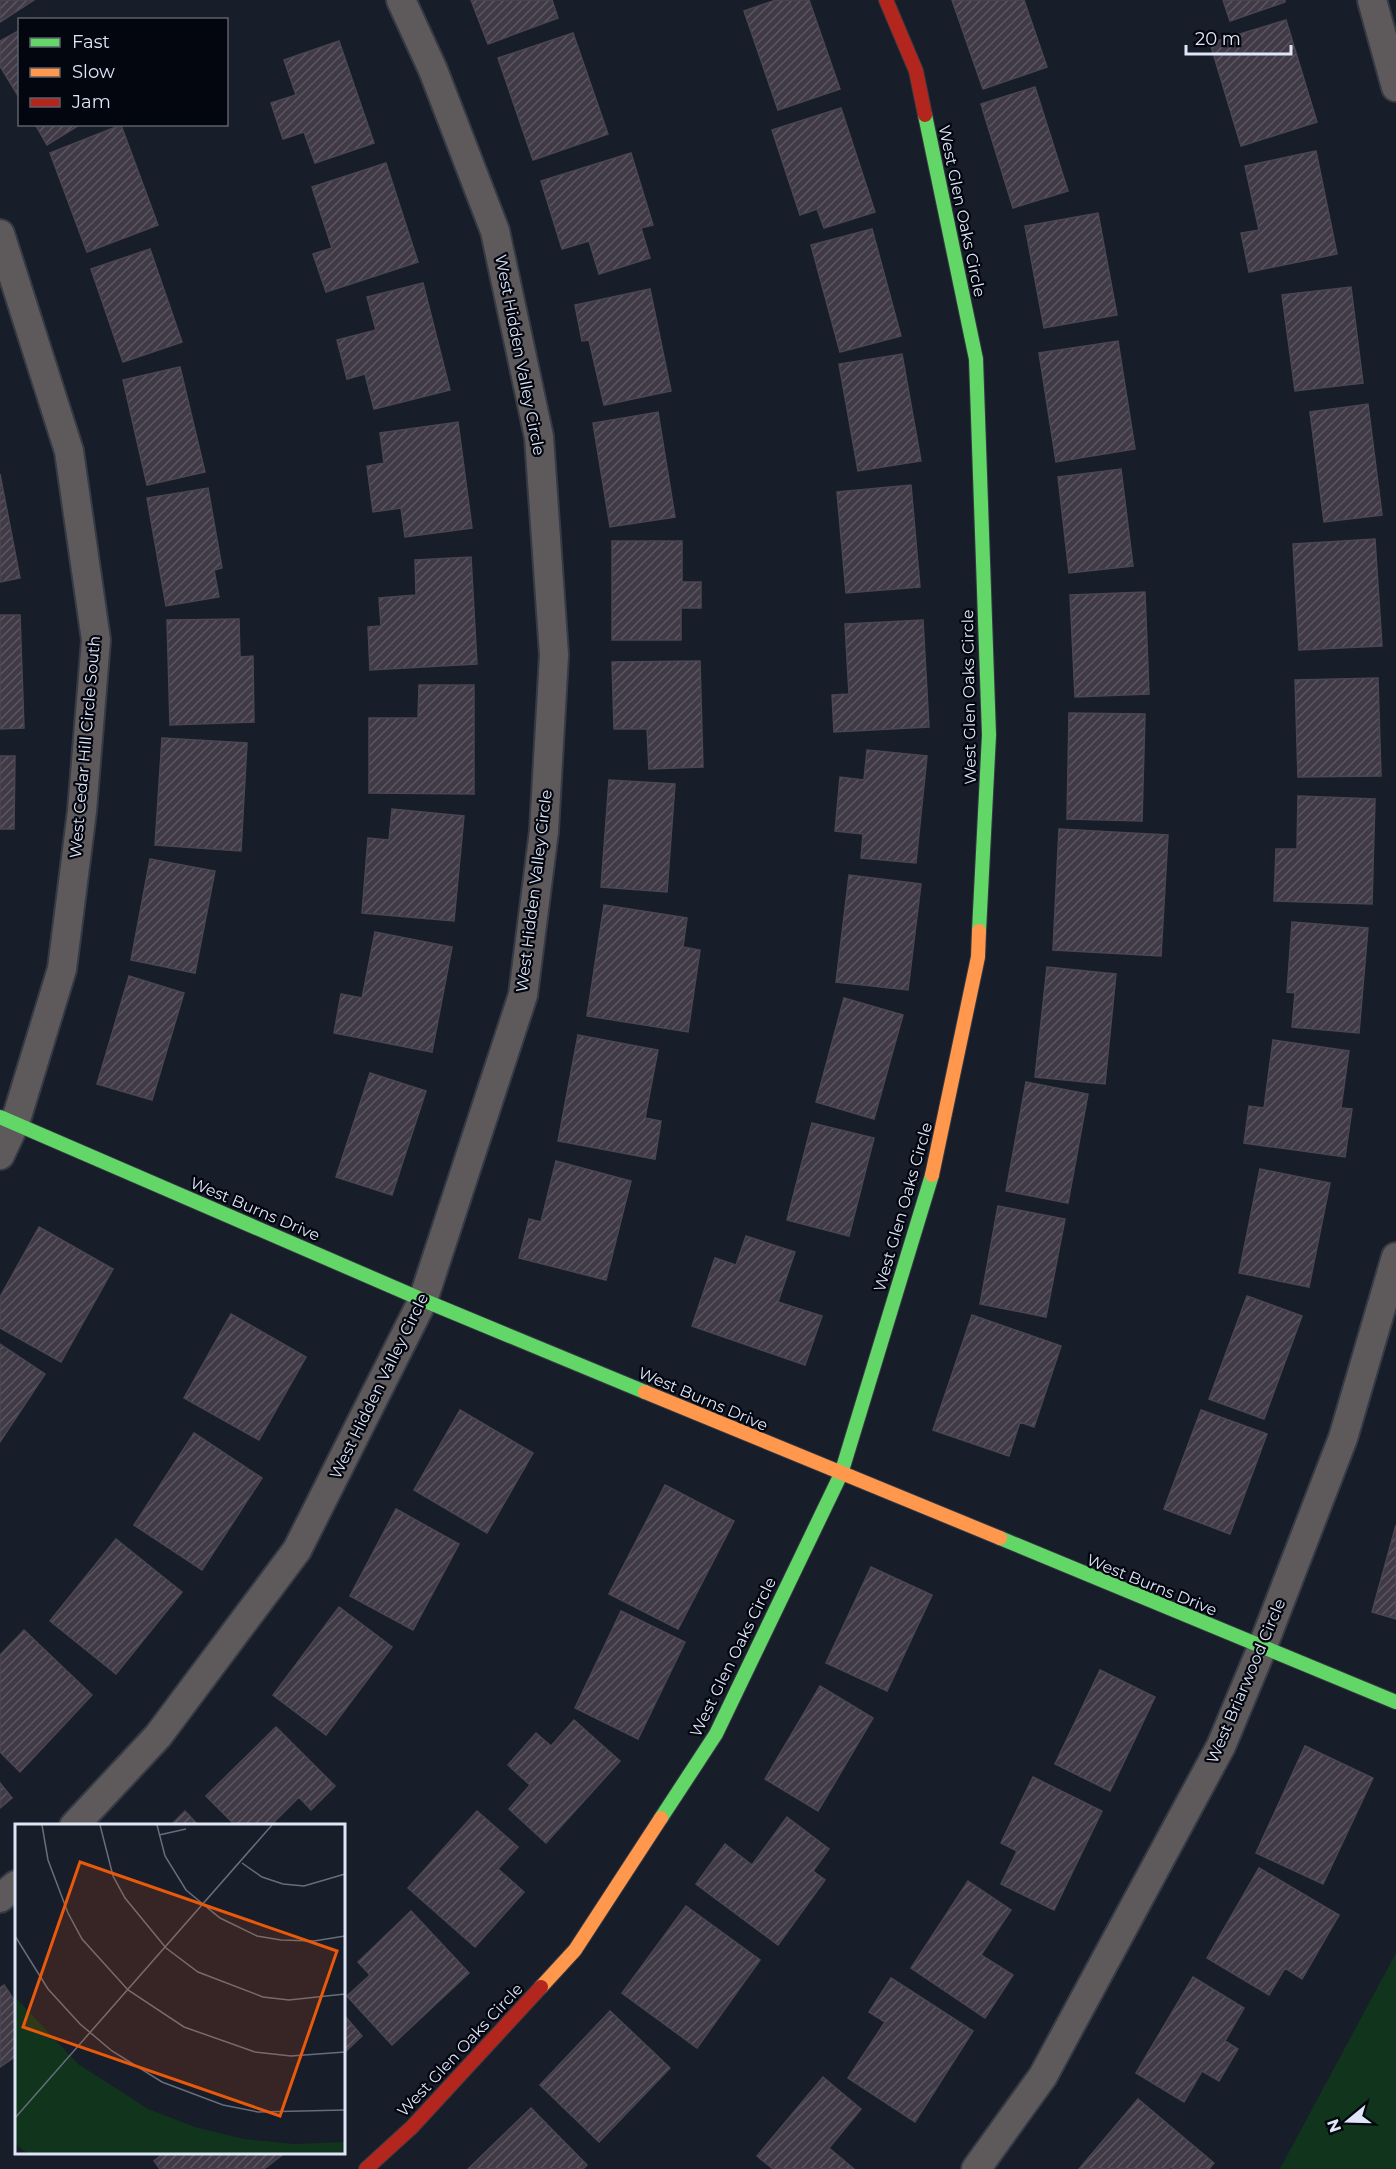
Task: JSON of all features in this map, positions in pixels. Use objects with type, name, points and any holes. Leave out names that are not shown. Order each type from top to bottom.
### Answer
[{"type":"street","name":"West Hidden Valley Circle","points":[[76,1824],[158,1736],[297,1550],[423,1300],[523,995],[544,831],[554,655],[539,436],[495,231],[433,70],[401,0]]},
{"type":"street","name":"West Glen Oaks Circle","points":[[366,2169],[412,2127],[574,1950],[716,1734],[841,1474],[937,1160],[978,957],[989,735],[976,359],[916,71],[886,0]]},
{"type":"street","points":[[1372,0],[1396,87]]},
{"type":"street","name":"West Cedar Hill Circle South","points":[[0,234],[69,451],[96,640],[82,811],[62,969],[8,1120],[0,1155]]},
{"type":"street","name":"West Burns Drive","points":[[8,1120],[423,1300],[1396,1702]]},
{"type":"street","name":"West Briarwood Circle","points":[[976,2169],[1043,2076],[1221,1746],[1262,1648],[1343,1438],[1396,1257]]},
{"type":"street","points":[[0,1898],[15,1887]]},
{"type":"green space","points":[[1396,1953],[1396,2169],[1279,2169],[1282,2165]]},
{"type":"building","points":[[0,0],[34,0],[0,22]]},
{"type":"building","points":[[471,0],[552,0],[558,18],[488,44]]},
{"type":"building","points":[[776,0],[809,0],[840,89],[778,110],[744,11]]},
{"type":"building","points":[[952,0],[1024,0],[1047,67],[983,89]]},
{"type":"building","points":[[1223,0],[1285,0],[1285,2],[1230,21]]},
{"type":"building","points":[[1286,20],[1317,122],[1241,146],[1210,43]]},
{"type":"building","points":[[18,31],[18,96],[0,66],[0,41]]},
{"type":"building","points":[[573,33],[608,134],[533,160],[498,58]]},
{"type":"building","points":[[339,41],[374,143],[315,163],[304,132],[283,139],[271,103],[296,95],[284,60]]},
{"type":"building","points":[[1035,87],[1068,191],[1013,208],[981,104]]},
{"type":"building","points":[[841,108],[875,212],[824,228],[817,209],[800,215],[772,130]]},
{"type":"building","points":[[36,126],[78,126],[47,145]]},
{"type":"building","points":[[121,126],[158,225],[87,252],[50,153]]},
{"type":"building","points":[[1316,151],[1337,254],[1249,272],[1241,233],[1259,230],[1245,166]]},
{"type":"building","points":[[631,153],[653,225],[641,228],[650,258],[599,274],[589,241],[562,249],[541,181]]},
{"type":"building","points":[[386,163],[418,262],[326,292],[313,254],[332,248],[312,187]]},
{"type":"building","points":[[1098,213],[1117,315],[1044,328],[1025,226]]},
{"type":"building","points":[[872,229],[901,336],[840,352],[811,245]]},
{"type":"building","points":[[150,249],[182,342],[123,362],[91,269]]},
{"type":"building","points":[[423,283],[450,390],[374,409],[365,374],[347,379],[337,340],[376,330],[367,297]]},
{"type":"building","points":[[1351,287],[1363,383],[1295,391],[1282,295]]},
{"type":"building","points":[[650,289],[671,391],[604,405],[589,340],[582,341],[575,305]]},
{"type":"building","points":[[1118,341],[1135,449],[1056,462],[1039,353]]},
{"type":"building","points":[[902,354],[921,461],[858,471],[839,364]]},
{"type":"building","points":[[180,367],[205,472],[147,485],[123,380]]},
{"type":"building","points":[[1368,404],[1382,515],[1324,522],[1310,412]]},
{"type":"building","points":[[658,412],[675,517],[610,527],[593,423]]},
{"type":"building","points":[[458,422],[472,528],[405,537],[401,508],[373,512],[367,466],[384,463],[380,433]]},
{"type":"building","points":[[1121,469],[1133,566],[1069,573],[1058,477]]},
{"type":"building","points":[[0,474],[20,578],[0,582]]},
{"type":"building","points":[[911,485],[920,587],[846,593],[837,492]]},
{"type":"building","points":[[208,488],[222,568],[214,570],[219,597],[166,606],[147,498]]},
{"type":"building","points":[[1375,539],[1382,646],[1299,650],[1293,544]]},
{"type":"building","points":[[612,541],[682,541],[682,582],[701,582],[701,608],[681,608],[681,640],[612,640]]},
{"type":"building","points":[[471,557],[477,664],[370,670],[368,627],[381,626],[379,598],[416,595],[415,560]]},
{"type":"building","points":[[1145,592],[1149,694],[1075,697],[1070,595]]},
{"type":"building","points":[[0,615],[20,615],[24,728],[0,729]]},
{"type":"building","points":[[239,619],[240,657],[253,656],[254,722],[170,725],[167,620]]},
{"type":"building","points":[[923,620],[929,727],[834,732],[832,695],[849,694],[845,624]]},
{"type":"building","points":[[700,661],[703,767],[649,769],[647,729],[614,729],[612,662]]},
{"type":"building","points":[[1378,678],[1381,776],[1298,777],[1295,680]]},
{"type":"building","points":[[419,685],[474,685],[474,794],[369,793],[369,718],[418,718]]},
{"type":"building","points":[[1069,713],[1145,714],[1142,821],[1067,819]]},
{"type":"building","points":[[162,738],[247,743],[241,851],[155,845]]},
{"type":"building","points":[[867,750],[927,756],[916,863],[861,858],[863,834],[835,831],[840,777],[864,780]]},
{"type":"building","points":[[0,756],[15,756],[14,829],[0,829]]},
{"type":"building","points":[[609,780],[675,784],[667,892],[601,887]]},
{"type":"building","points":[[1298,796],[1375,799],[1372,904],[1274,901],[1276,849],[1297,849]]},
{"type":"building","points":[[392,809],[464,816],[454,921],[362,913],[368,838],[389,840]]},
{"type":"building","points":[[1059,829],[1168,835],[1161,956],[1053,950]]},
{"type":"building","points":[[150,859],[215,871],[195,973],[131,960]]},
{"type":"building","points":[[849,875],[921,884],[908,990],[836,982]]},
{"type":"building","points":[[604,905],[687,918],[683,947],[700,950],[688,1032],[587,1016]]},
{"type":"building","points":[[1292,922],[1368,928],[1359,1033],[1292,1027],[1295,993],[1287,992]]},
{"type":"building","points":[[375,932],[452,947],[432,1052],[334,1033],[341,994],[362,998]]},
{"type":"building","points":[[1047,967],[1116,974],[1105,1084],[1035,1077]]},
{"type":"building","points":[[129,976],[184,993],[152,1100],[97,1084]]},
{"type":"building","points":[[844,998],[903,1015],[874,1119],[816,1102]]},
{"type":"building","points":[[578,1035],[658,1050],[645,1118],[661,1121],[655,1159],[558,1141]]},
{"type":"building","points":[[1273,1040],[1349,1051],[1341,1108],[1352,1109],[1345,1157],[1244,1143],[1249,1106],[1264,1108]]},
{"type":"building","points":[[370,1073],[426,1091],[392,1195],[336,1177]]},
{"type":"building","points":[[1026,1082],[1088,1094],[1068,1203],[1006,1191]]},
{"type":"building","points":[[812,1123],[874,1138],[849,1236],[787,1220]]},
{"type":"building","points":[[556,1161],[631,1181],[606,1280],[519,1258],[529,1219],[541,1222]]},
{"type":"building","points":[[1260,1169],[1330,1183],[1309,1287],[1239,1273]]},
{"type":"building","points":[[998,1206],[1065,1219],[1046,1317],[980,1304]]},
{"type":"building","points":[[39,1227],[113,1269],[61,1362],[0,1328],[0,1297]]},
{"type":"building","points":[[746,1236],[795,1252],[778,1302],[822,1316],[805,1365],[692,1326],[715,1258],[736,1265]]},
{"type":"building","points":[[1247,1296],[1302,1316],[1264,1419],[1209,1399]]},
{"type":"building","points":[[231,1314],[306,1357],[259,1440],[184,1398]]},
{"type":"building","points":[[972,1315],[1061,1346],[1034,1427],[1020,1422],[1009,1456],[933,1430]]},
{"type":"building","points":[[0,1344],[45,1374],[0,1442]]},
{"type":"building","points":[[460,1410],[533,1453],[487,1533],[414,1490]]},
{"type":"building","points":[[1201,1410],[1267,1434],[1230,1534],[1164,1509]]},
{"type":"building","points":[[194,1433],[262,1478],[202,1570],[134,1525]]},
{"type":"building","points":[[665,1485],[734,1521],[678,1629],[609,1594]]},
{"type":"building","points":[[396,1509],[459,1544],[413,1630],[350,1596]]},
{"type":"building","points":[[1396,1525],[1396,1619],[1372,1612]]},
{"type":"building","points":[[116,1539],[182,1592],[116,1674],[50,1621]]},
{"type":"building","points":[[871,1567],[932,1595],[887,1691],[826,1663]]},
{"type":"building","points":[[339,1607],[392,1647],[326,1735],[273,1695]]},
{"type":"building","points":[[621,1611],[685,1642],[638,1739],[575,1708]]},
{"type":"building","points":[[24,1630],[92,1695],[20,1772],[0,1752],[0,1655]]},
{"type":"building","points":[[1100,1670],[1155,1697],[1110,1791],[1055,1764]]},
{"type":"building","points":[[820,1686],[873,1718],[818,1811],[765,1779]]},
{"type":"building","points":[[574,1720],[620,1761],[546,1843],[509,1809],[530,1785],[508,1765],[536,1733],[551,1746]]},
{"type":"building","points":[[276,1727],[335,1786],[311,1810],[299,1797],[272,1824],[234,1824],[206,1796]]},
{"type":"building","points":[[1305,1746],[1373,1778],[1323,1884],[1256,1853]]},
{"type":"building","points":[[1033,1777],[1102,1811],[1054,1910],[1001,1884],[1017,1851],[1001,1843]]},
{"type":"building","points":[[0,1783],[12,1798],[0,1808]]},
{"type":"building","points":[[185,1811],[197,1824],[172,1824]]},
{"type":"building","points":[[477,1811],[518,1847],[498,1869],[524,1892],[475,1947],[408,1888]]},
{"type":"building","points":[[787,1817],[829,1849],[813,1871],[825,1880],[778,1945],[696,1884],[725,1844],[752,1865]]},
{"type":"building","points":[[1259,1868],[1339,1915],[1302,1979],[1285,1968],[1269,1995],[1207,1958]]},
{"type":"building","points":[[968,1881],[1011,1910],[981,1955],[1013,1975],[985,2018],[911,1968]]},
{"type":"building","points":[[686,1906],[760,1960],[697,2048],[622,1993]]},
{"type":"building","points":[[411,1911],[469,1973],[392,2045],[347,1996],[370,1975],[358,1962]]},
{"type":"building","points":[[1193,1977],[1244,2008],[1225,2041],[1238,2049],[1219,2081],[1202,2071],[1184,2102],[1136,2073]]},
{"type":"building","points":[[891,1978],[973,2031],[915,2122],[848,2078],[885,2022],[869,2012]]},
{"type":"building","points":[[4,1985],[15,2002],[15,2057],[0,2067],[0,1988]]},
{"type":"building","points":[[610,2011],[670,2068],[599,2142],[540,2085]]},
{"type":"building","points":[[345,2016],[362,2036],[345,2052]]},
{"type":"building","points":[[823,2077],[861,2109],[829,2148],[854,2169],[773,2169],[757,2156]]},
{"type":"building","points":[[1138,2099],[1214,2163],[1209,2169],[1173,2169],[1171,2167],[1169,2169],[1079,2169]]},
{"type":"building","points":[[531,2108],[587,2165],[583,2169],[468,2169]]},
{"type":"building","points":[[163,2154],[282,2155],[264,2169],[160,2169],[154,2161]]},
{"type":"traffic: fast","points":[[925,115],[976,359],[989,735],[979,931]]},
{"type":"traffic: fast","points":[[0,1117],[423,1300],[645,1392]]},
{"type":"traffic: fast","points":[[661,1818],[716,1734],[841,1474],[932,1175]]},
{"type":"traffic: fast","points":[[1000,1538],[1396,1702]]},
{"type":"traffic: slow","points":[[932,1175],[978,957],[979,931]]},
{"type":"traffic: slow","points":[[645,1392],[1000,1538]]},
{"type":"traffic: slow","points":[[541,1987],[575,1950],[661,1818]]},
{"type":"traffic: jam","points":[[886,0],[916,71],[925,115]]},
{"type":"traffic: jam","points":[[366,2169],[412,2127],[541,1987]]}]
